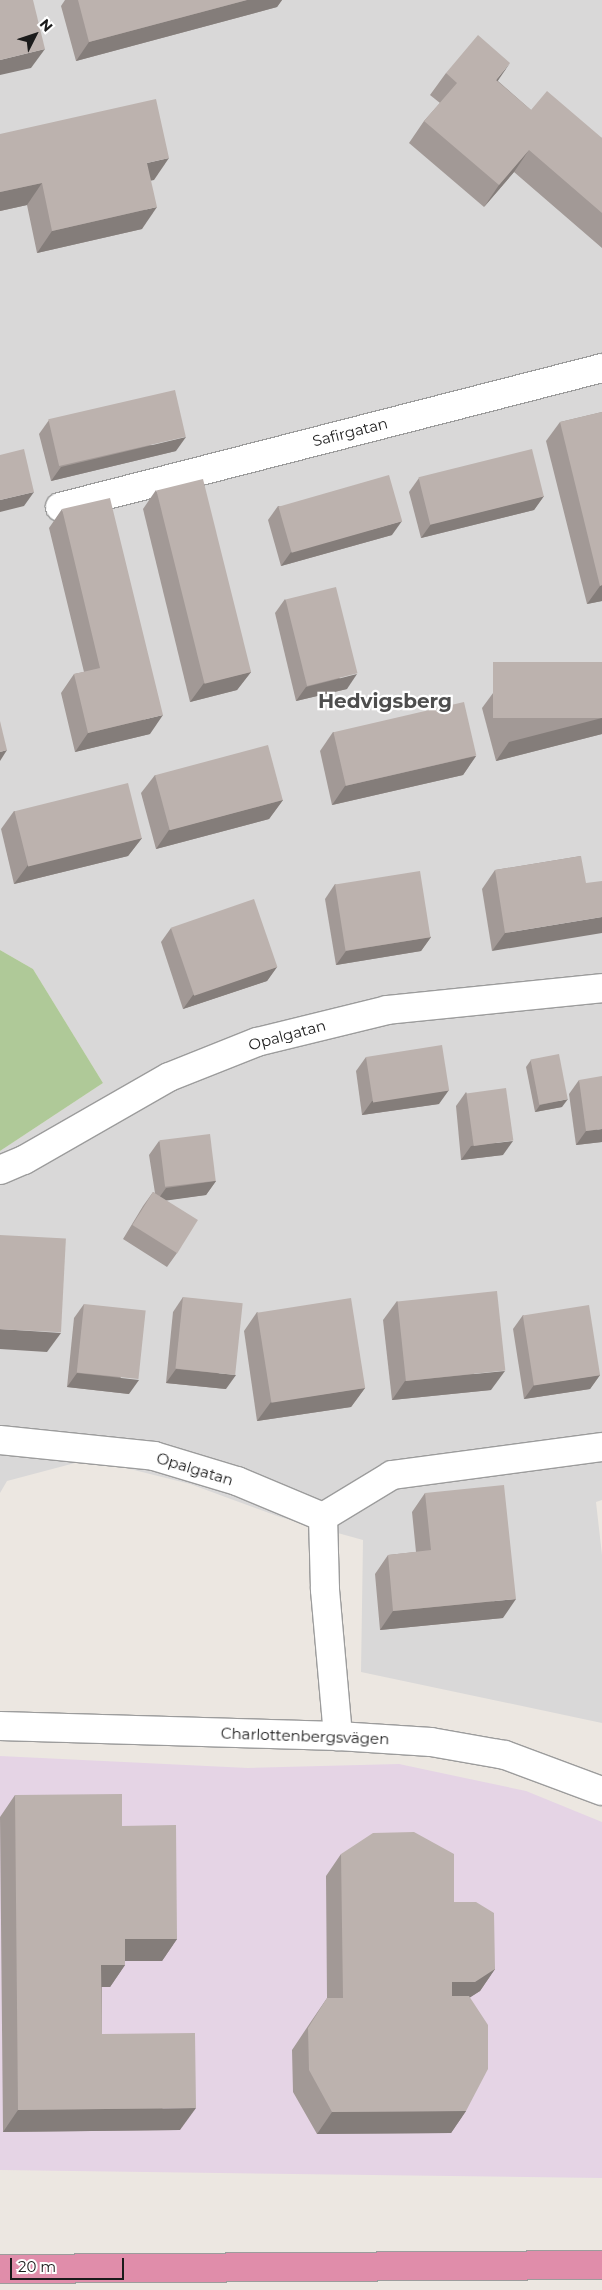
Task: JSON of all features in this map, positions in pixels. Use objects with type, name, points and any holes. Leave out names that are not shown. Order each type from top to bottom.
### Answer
[{"type":"highway","points":[[0,2269],[602,2265]]},
{"type":"street","name":"Safirgatan","points":[[60,507],[602,368]]},
{"type":"street","name":"Opalgatan","points":[[0,1170],[24,1160],[169,1077],[257,1042],[387,1010],[602,988]]},
{"type":"street","name":"Opalgatan","points":[[0,1440],[154,1456],[237,1482],[323,1517]]},
{"type":"street","points":[[338,1736],[325,1590],[323,1517],[392,1475],[602,1446]]},
{"type":"street","name":"Charlottenbergsvägen","points":[[0,1726],[338,1736],[431,1742],[505,1755],[602,1792]]},
{"type":"shaded area","points":[[0,0],[602,0],[602,1500],[596,1502],[602,1555],[602,1723],[361,1672],[363,1540],[280,1517],[190,1484],[90,1459],[7,1481],[0,1493],[0,1151],[103,1083],[33,969],[0,950]]},
{"type":"shaded area","points":[[0,1756],[248,1768],[399,1764],[526,1791],[602,1822],[602,2178],[0,2170]]},
{"type":"green space","points":[[0,950],[33,969],[103,1083],[0,1151]]},
{"type":"building","points":[[0,0],[33,0],[45,49],[0,60]]},
{"type":"building","points":[[78,0],[247,0],[89,42]]},
{"type":"building","points":[[478,35],[510,63],[496,80],[531,110],[547,91],[602,138],[602,213],[529,150],[499,185],[424,121],[457,83],[446,73]]},
{"type":"building","points":[[156,99],[169,158],[147,163],[157,207],[52,231],[42,183],[0,192],[0,134]]},
{"type":"building","points":[[175,390],[186,437],[59,466],[48,419]]},
{"type":"building","points":[[602,412],[602,585],[600,586],[560,422]]},
{"type":"building","points":[[24,449],[34,492],[0,500],[0,455]]},
{"type":"building","points":[[532,449],[544,497],[430,525],[418,477]]},
{"type":"building","points":[[389,475],[402,521],[292,553],[278,507]]},
{"type":"building","points":[[203,479],[251,672],[205,684],[156,491]]},
{"type":"building","points":[[110,498],[163,715],[88,733],[74,674],[100,668],[62,509]]},
{"type":"building","points":[[336,587],[358,673],[307,686],[286,600]]},
{"type":"building","points":[[493,662],[602,662],[602,718],[493,718]]},
{"type":"building","points":[[464,702],[476,756],[346,786],[333,732]]},
{"type":"building","points":[[0,721],[7,750],[0,752]]},
{"type":"building","points":[[268,745],[283,800],[170,830],[155,775]]},
{"type":"building","points":[[128,783],[142,838],[28,867],[14,811]]},
{"type":"building","points":[[581,856],[586,883],[602,881],[602,917],[505,933],[495,870]]},
{"type":"building","points":[[420,871],[430,937],[346,951],[335,884]]},
{"type":"building","points":[[254,899],[277,967],[194,996],[171,928]]},
{"type":"building","points":[[442,1045],[449,1090],[373,1102],[366,1057]]},
{"type":"building","points":[[559,1054],[568,1099],[539,1105],[531,1060]]},
{"type":"building","points":[[602,1076],[602,1129],[586,1131],[579,1080]]},
{"type":"building","points":[[506,1088],[513,1140],[474,1146],[466,1094]]},
{"type":"building","points":[[210,1134],[216,1181],[165,1187],[159,1140]]},
{"type":"building","points":[[153,1192],[198,1220],[177,1253],[132,1225]]},
{"type":"building","points":[[0,1235],[66,1238],[61,1332],[0,1329]]},
{"type":"building","points":[[497,1291],[505,1371],[406,1381],[398,1301]]},
{"type":"building","points":[[183,1297],[243,1303],[235,1375],[175,1369]]},
{"type":"building","points":[[351,1298],[365,1388],[271,1403],[257,1313]]},
{"type":"building","points":[[84,1304],[146,1310],[138,1379],[77,1373]]},
{"type":"building","points":[[589,1305],[600,1375],[534,1386],[523,1315]]},
{"type":"building","points":[[504,1485],[516,1599],[393,1611],[388,1555],[431,1550],[425,1493]]},
{"type":"building","points":[[122,1794],[122,1826],[176,1825],[177,1939],[125,1939],[125,1965],[101,1965],[102,2034],[195,2033],[196,2108],[18,2110],[15,1795]]},
{"type":"building","points":[[414,1832],[454,1854],[454,1902],[476,1902],[494,1913],[495,1969],[475,1982],[452,1982],[452,1996],[469,1996],[488,2025],[488,2069],[466,2111],[332,2112],[309,2070],[308,2028],[327,1998],[343,1998],[341,1854],[373,1833]]},
{"type":"district","name":"Hedvigsberg","points":[[385,701]]}]
